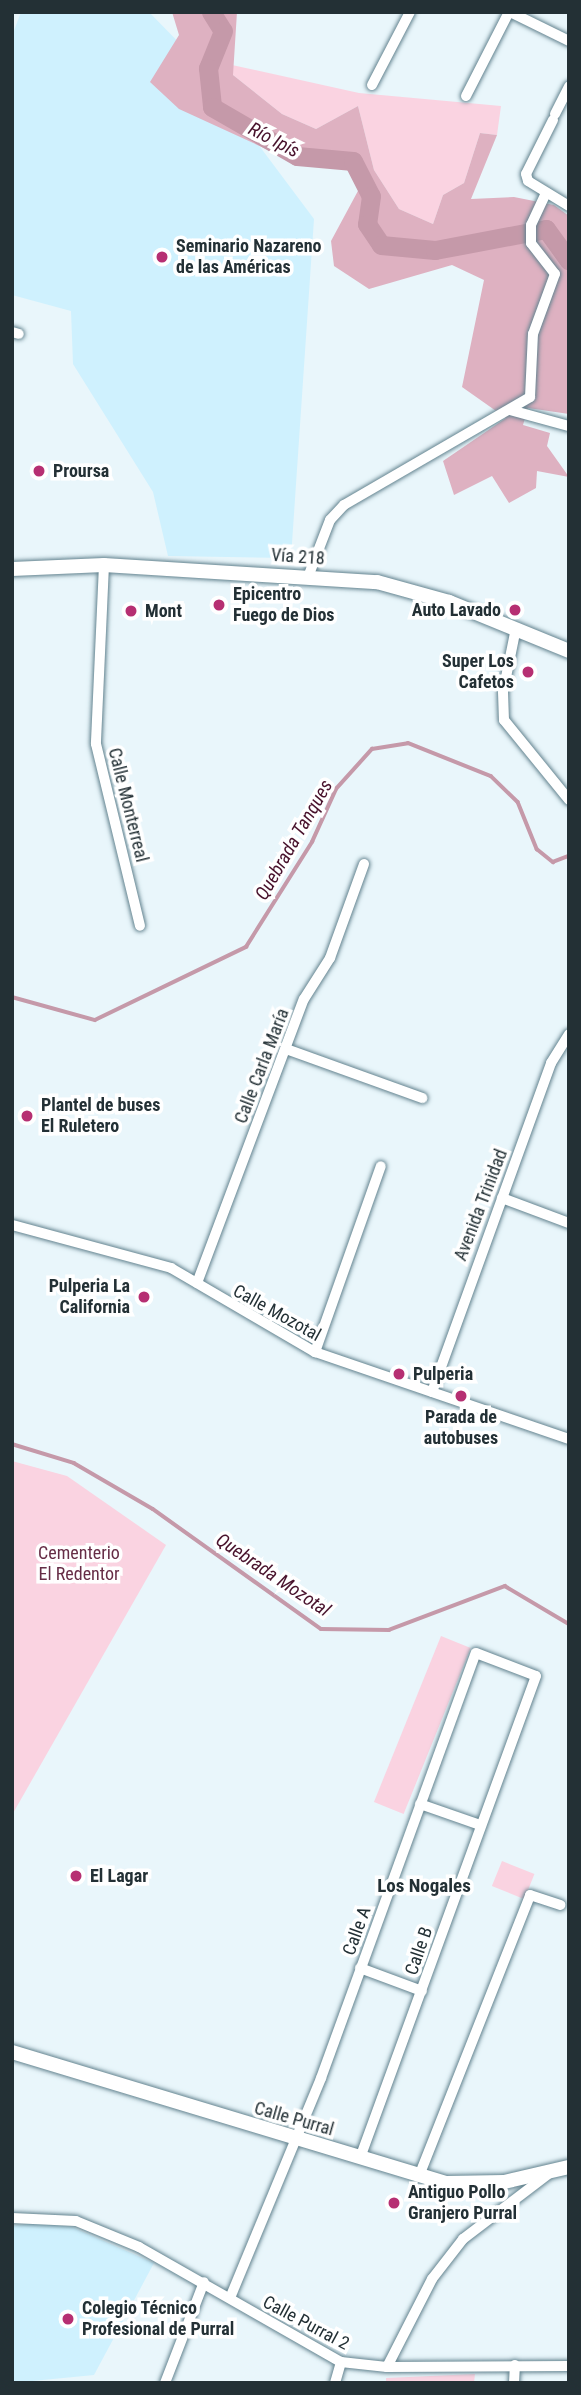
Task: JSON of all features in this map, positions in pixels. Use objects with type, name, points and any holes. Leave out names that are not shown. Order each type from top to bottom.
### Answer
[{"type":"street","points":[[372,85],[410,12]]},
{"type":"street","points":[[466,96],[509,12],[569,41]]},
{"type":"street","points":[[569,86],[526,174],[546,193],[569,205]]},
{"type":"street","points":[[308,577],[330,520],[344,505],[530,397],[533,334],[555,274],[531,235],[546,193]]},
{"type":"street","points":[[510,410],[569,426]]},
{"type":"street","name":"Vía 218","points":[[12,569],[104,565],[377,582],[516,628],[569,651]]},
{"type":"street","name":"Calle Monterreal","points":[[104,565],[96,744],[140,926]]},
{"type":"street","points":[[516,628],[504,720],[569,800]]},
{"type":"street","name":"Calle Carla María","points":[[197,1283],[286,1049],[364,864]]},
{"type":"street","name":"Avenida Trinidad","points":[[432,1392],[551,1063],[569,1034]]},
{"type":"street","points":[[286,1049],[422,1098]]},
{"type":"street","points":[[315,1352],[381,1166]]},
{"type":"street","points":[[502,1198],[569,1223]]},
{"type":"street","name":"Calle Mozotal","points":[[12,1225],[140,1258],[197,1283],[315,1352],[568,1436]]},
{"type":"street","name":"Calle B","points":[[360,2158],[536,1676],[476,1653]]},
{"type":"street","name":"Calle A","points":[[230,2298],[296,2140],[476,1653]]},
{"type":"street","points":[[420,1804],[480,1825]]},
{"type":"street","points":[[419,2176],[530,1895],[560,1905]]},
{"type":"street","points":[[360,1969],[422,1991]]},
{"type":"street","name":"Calle Purral","points":[[12,2052],[419,2176],[467,2184],[553,2171],[569,2166]]},
{"type":"street","points":[[387,2367],[432,2278],[463,2239],[553,2171]]},
{"type":"street","name":"Calle Purral 2","points":[[12,2218],[76,2221],[204,2282],[341,2362],[387,2367],[569,2366]]},
{"type":"street","points":[[165,2383],[204,2282]]},
{"type":"street","points":[[335,2383],[341,2362]]},
{"type":"street","points":[[514,2383],[515,2365]]},
{"type":"shaded area","name":"Seminario Nazareno de las Américas","points":[[21,12],[149,12],[193,57],[314,219],[291,558],[168,556],[153,492],[73,364],[71,311],[12,295],[12,36]]},
{"type":"shaded area","points":[[172,12],[237,12],[233,75],[282,114],[316,129],[358,106],[374,170],[399,209],[433,224],[443,195],[464,183],[480,133],[497,135],[471,199],[514,197],[554,205],[569,216],[569,414],[528,408],[523,425],[550,433],[547,446],[569,477],[537,471],[536,488],[509,503],[492,476],[454,495],[443,461],[506,418],[462,387],[484,280],[452,265],[369,289],[334,266],[331,241],[359,189],[352,168],[288,159],[179,109],[150,82],[179,35]]},
{"type":"shaded area","name":"Colegio Técnico Profesional de Purral","points":[[36,2223],[72,2227],[154,2263],[94,2375],[12,2383],[12,2226]]},
{"type":"green space","points":[[232,65],[359,93],[501,106],[497,135],[480,133],[464,183],[443,195],[433,224],[399,209],[374,170],[358,106],[316,129],[282,114],[233,75]]},
{"type":"green space","name":"Cementerio El Redentor","points":[[12,1461],[67,1476],[166,1545],[12,1815]]},
{"type":"green space","points":[[441,1636],[471,1648],[404,1814],[374,1802]]},
{"type":"green space","points":[[502,1861],[534,1874],[524,1899],[492,1886]]},
{"type":"green space","points":[[475,2374],[474,2383],[386,2383],[386,2378]]},
{"type":"waterway","name":"Río Ipís","points":[[211,12],[223,31],[208,68],[212,107],[297,156],[353,161],[371,196],[367,224],[381,245],[435,250],[546,229],[569,261]]},
{"type":"waterway","name":"Quebrada Tanques","points":[[12,997],[95,1020],[246,947],[312,842],[336,789],[372,749],[408,743],[491,776],[518,802],[537,849],[553,862],[569,856]]},
{"type":"waterway","name":"Quebrada Mozotal","points":[[12,1444],[74,1463],[153,1509],[321,1629],[389,1630],[505,1586],[569,1624]]},
{"type":"place","name":"Seminario Nazareno de las Américas","points":[[162,257]]},
{"type":"place","name":"Proursa","points":[[39,471]]},
{"type":"place","name":"Epicentro Fuego de Dios","points":[[219,605]]},
{"type":"place","name":"Auto Lavado","points":[[515,610]]},
{"type":"place","name":"Mont","points":[[131,611]]},
{"type":"place","name":"Super Los Cafetos","points":[[528,672]]},
{"type":"place","name":"Plantel de buses El Ruletero","points":[[27,1116]]},
{"type":"place","name":"Pulperia La California","points":[[144,1297]]},
{"type":"place","name":"Pulperia","points":[[399,1374]]},
{"type":"place","name":"Parada de autobuses","points":[[461,1396]]},
{"type":"place","name":"El Lagar","points":[[76,1876]]},
{"type":"place","name":"Antiguo Pollo Granjero Purral","points":[[394,2203]]},
{"type":"place","name":"Colegio Técnico Profesional de Purral","points":[[68,2319]]},
{"type":"district","name":"Los Nogales","points":[[424,1886]]}]
